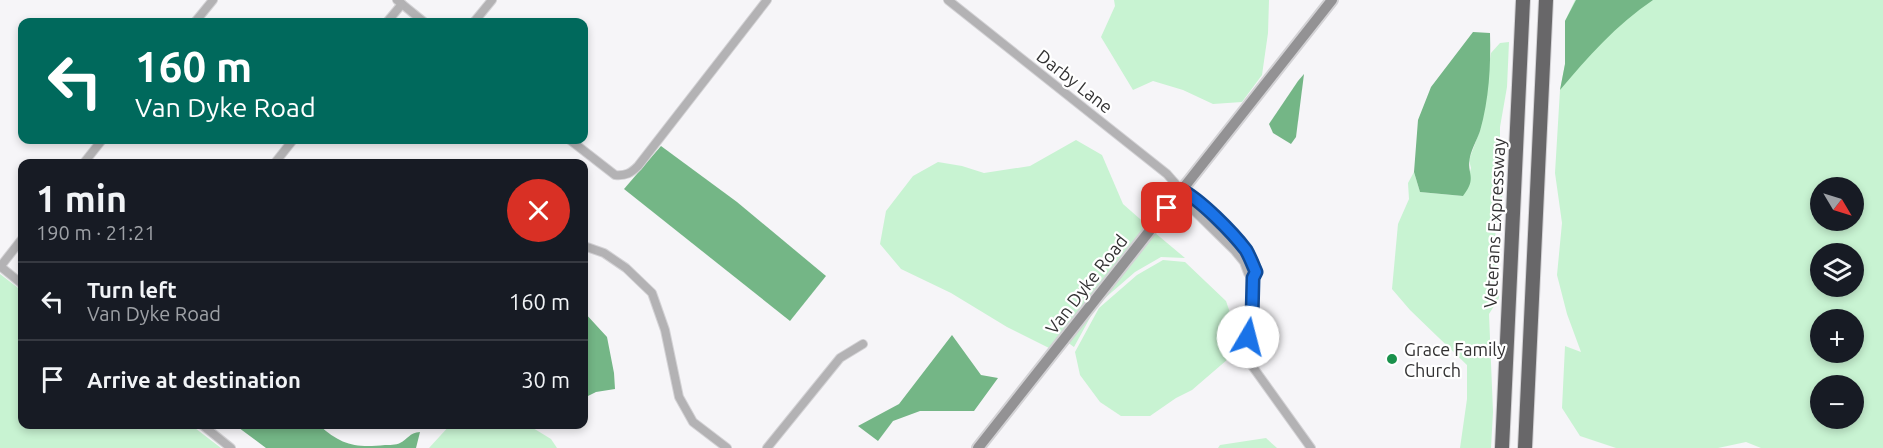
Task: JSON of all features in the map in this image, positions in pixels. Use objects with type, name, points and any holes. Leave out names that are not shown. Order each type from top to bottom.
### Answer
[{"type":"highway","name":"Veterans Expressway","points":[[1502,448],[1522,0]]},
{"type":"highway","points":[[1525,448],[1546,0]]},
{"type":"main road","name":"Van Dyke Road","points":[[978,448],[1332,0]]},
{"type":"street","points":[[198,18],[213,0]]},
{"type":"street","points":[[477,18],[492,0]]},
{"type":"street","points":[[575,144],[615,174],[622,176],[631,173],[767,0]]},
{"type":"street","name":"Darby Lane","points":[[948,0],[1167,174],[1181,190],[1185,202],[1244,262],[1248,273],[1253,278],[1252,318],[1245,356],[1311,448]]},
{"type":"street","points":[[389,18],[399,2],[419,18]]},
{"type":"street","points":[[87,159],[99,144]]},
{"type":"street","points":[[278,159],[290,144]]},
{"type":"street","points":[[18,244],[0,267],[18,281]]},
{"type":"street","points":[[588,248],[604,254],[626,268],[652,293],[665,330],[679,397],[693,422],[727,448]]},
{"type":"street","points":[[767,448],[840,358],[863,344]]},
{"type":"street","points":[[207,429],[231,448]]},
{"type":"shaded area","points":[[1114,0],[1269,0],[1268,33],[1262,75],[1242,102],[1213,104],[1183,90],[1153,81],[1133,90],[1101,37],[1115,6]]},
{"type":"shaded area","points":[[1575,0],[1883,0],[1883,448],[1761,448],[1746,442],[1718,448],[1616,448],[1580,436],[1562,408],[1565,346],[1581,352],[1567,314],[1557,275],[1562,223],[1555,173],[1560,90],[1565,64],[1565,21]]},
{"type":"shaded area","points":[[1576,0],[1653,0],[1615,31],[1560,90],[1565,64],[1565,21]]},
{"type":"shaded area","points":[[1473,32],[1490,33],[1490,57],[1486,107],[1469,163],[1470,184],[1463,196],[1420,192],[1414,172],[1418,120],[1431,87]]},
{"type":"shaded area","points":[[1509,42],[1507,87],[1500,127],[1500,169],[1504,189],[1495,238],[1499,298],[1489,314],[1493,412],[1491,448],[1460,448],[1467,399],[1467,365],[1410,310],[1392,289],[1398,224],[1409,199],[1408,183],[1414,172],[1420,192],[1463,196],[1471,168],[1469,160],[1480,130],[1491,53],[1500,43]]},
{"type":"shaded area","points":[[1304,74],[1296,137],[1291,144],[1273,133],[1269,124]]},
{"type":"shaded area","points":[[1076,140],[1102,155],[1123,204],[1148,226],[1051,349],[1007,327],[951,293],[901,269],[880,244],[886,211],[913,176],[938,162],[984,173],[1030,166]]},
{"type":"shaded area","points":[[661,146],[737,202],[826,276],[790,321],[624,189]]},
{"type":"shaded area","points":[[1154,232],[1185,258],[1161,257],[1135,272],[1097,305],[1074,347],[1067,342]]},
{"type":"shaded area","points":[[1163,260],[1185,262],[1226,301],[1237,333],[1228,359],[1192,390],[1150,416],[1121,416],[1100,402],[1080,375],[1075,352],[1099,308],[1137,275]]},
{"type":"shaded area","points":[[0,274],[18,288],[18,429],[196,429],[221,448],[0,448]]},
{"type":"shaded area","points":[[588,316],[607,337],[614,373],[615,389],[596,392],[588,396]]},
{"type":"shaded area","points":[[952,335],[981,375],[998,378],[974,411],[920,411],[893,421],[878,441],[858,426],[899,404]]},
{"type":"shaded area","points":[[240,429],[324,429],[349,444],[365,446],[397,444],[420,432],[416,448],[266,448]]},
{"type":"shaded area","points":[[446,429],[535,429],[551,439],[557,448],[429,448]]},
{"type":"shaded area","points":[[1266,438],[1277,448],[1218,448],[1220,445]]},
{"type":"place","name":"Grace Family Church","points":[[1392,359]]},
{"type":"route","points":[[1167,208],[1181,190],[1191,195],[1237,239],[1247,252],[1256,272],[1253,278],[1252,318],[1248,337]]}]
